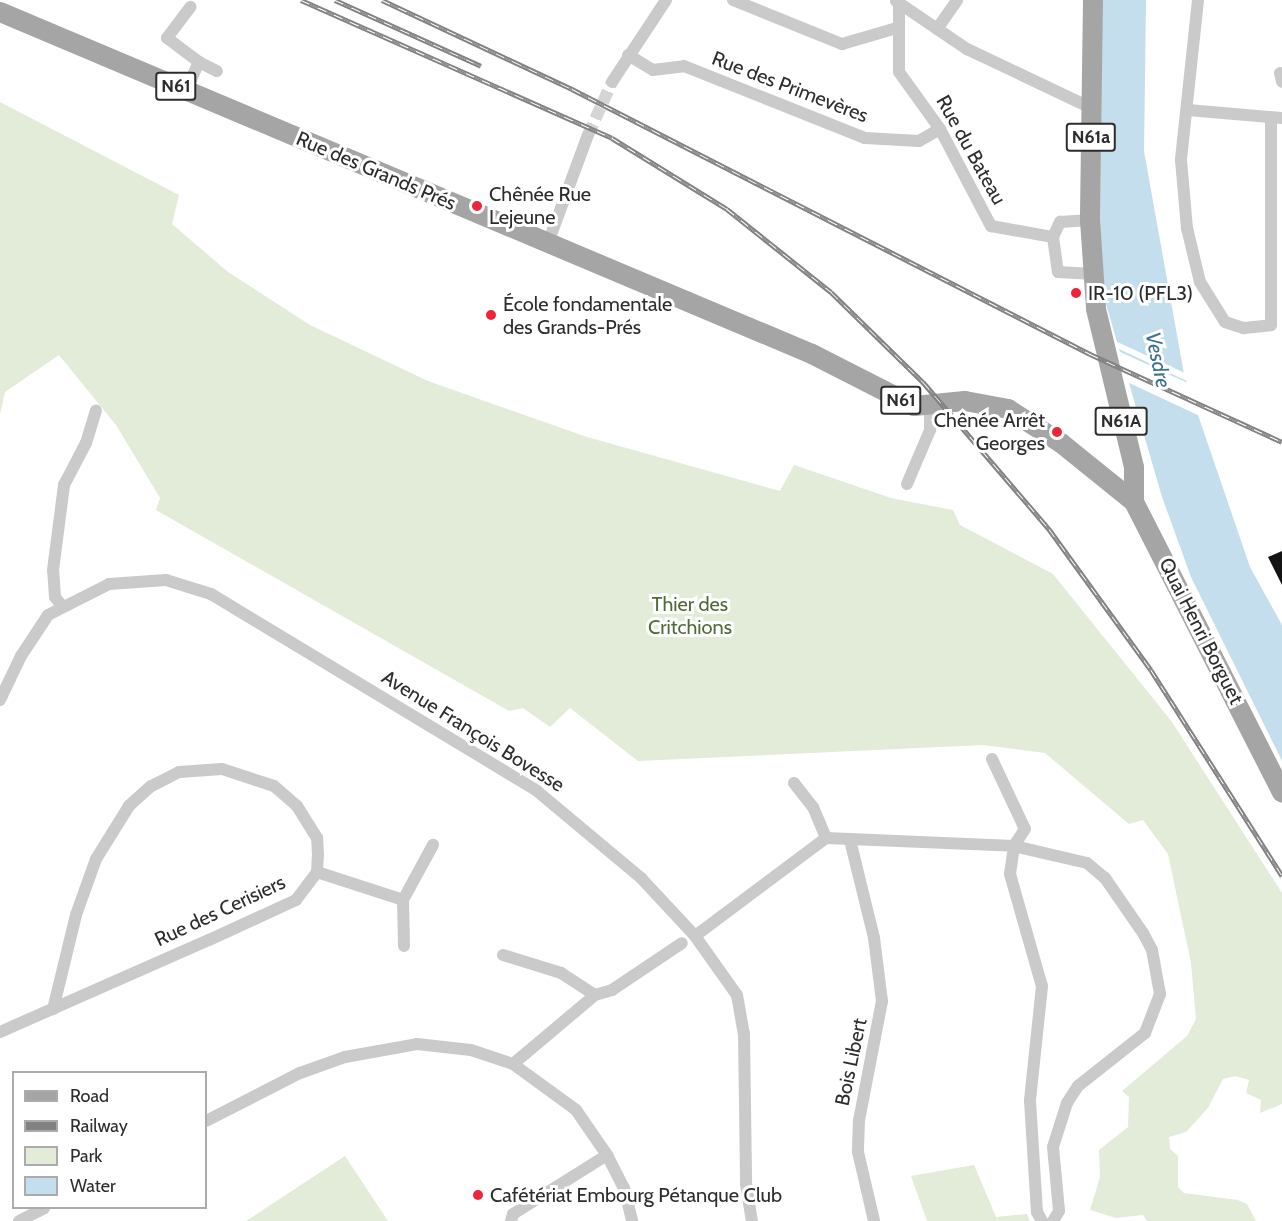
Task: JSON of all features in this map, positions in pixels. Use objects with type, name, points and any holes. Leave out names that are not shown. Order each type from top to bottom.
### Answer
[{"type":"main road","name":"Quai Henri Borguet","points":[[1093,0],[1090,220],[1094,274],[1098,322],[1109,374],[1134,467],[1134,502],[1282,793]]},
{"type":"main road","name":"Rue des Grands Prés","points":[[0,12],[812,354],[914,406],[964,401],[1008,409],[1112,482],[1134,502]]},
{"type":"main road","points":[[1112,482],[1125,478],[1134,467]]},
{"type":"street","points":[[612,82],[666,0]]},
{"type":"street","points":[[733,0],[842,44],[897,28],[897,2]]},
{"type":"street","points":[[937,29],[957,0]]},
{"type":"street","points":[[1188,110],[1277,118],[1271,325],[1244,328],[1225,322],[1200,282],[1187,228],[1181,160],[1198,0]]},
{"type":"street","points":[[897,2],[937,29],[1018,76],[1091,108]]},
{"type":"street","points":[[190,7],[167,38],[199,62],[217,71]]},
{"type":"street","name":"Rue du Bateau","points":[[897,28],[899,72],[940,129],[991,225],[1053,237]]},
{"type":"street","name":"Rue des Primevères","points":[[628,55],[653,70],[684,66],[865,138],[919,141],[940,129]]},
{"type":"street","points":[[186,91],[199,62]]},
{"type":"street","points":[[548,243],[588,135]]},
{"type":"street","points":[[1090,220],[1060,222],[1053,237],[1058,272],[1094,274]]},
{"type":"street","points":[[907,484],[930,430],[930,406]]},
{"type":"street","points":[[62,606],[55,597],[53,570],[64,485],[86,443],[96,410]]},
{"type":"street","name":"Avenue François Bovesse","points":[[0,700],[35,630],[62,606],[110,584],[141,579],[166,580],[212,594],[537,791],[641,878],[694,936],[737,995],[743,1014],[746,1184],[752,1221]]},
{"type":"street","points":[[992,759],[1022,815],[1025,829],[1014,846],[1010,874],[1042,986],[1030,1101],[1037,1212],[1042,1221]]},
{"type":"street","points":[[53,1009],[76,915],[110,831],[152,786],[178,772],[222,769],[274,786],[309,821],[316,838],[317,872],[403,900]]},
{"type":"street","points":[[794,783],[813,807],[826,838]]},
{"type":"street","points":[[694,936],[826,838],[1014,846],[1087,863],[1105,878],[1152,950],[1160,994],[1145,1033],[1086,1079],[1067,1103],[1053,1147],[1059,1211],[1053,1221]]},
{"type":"street","name":"Bois Libert","points":[[850,840],[874,938],[882,1001],[859,1120],[858,1152],[874,1221]]},
{"type":"street","points":[[404,946],[403,900],[433,845]]},
{"type":"street","name":"Rue des Cerisiers","points":[[0,1032],[296,900],[317,872]]},
{"type":"street","points":[[513,1064],[595,995],[612,990],[682,943]]},
{"type":"street","points":[[503,955],[561,973],[595,995]]},
{"type":"street","points":[[207,1120],[300,1073],[388,1048],[417,1044],[471,1050],[513,1064],[576,1110],[607,1155],[624,1188],[632,1221]]},
{"type":"street","points":[[511,1221],[513,1214],[607,1155]]},
{"type":"street","points":[[19,1221],[43,1209]]},
{"type":"green space","name":"Thier des Critchions","points":[[0,102],[179,195],[172,224],[228,272],[310,325],[428,381],[587,437],[780,491],[794,465],[891,498],[953,510],[960,525],[1053,574],[1172,722],[1282,893],[1282,1104],[1260,1113],[1261,1100],[1246,1093],[1249,1080],[1235,1076],[1223,1079],[1208,1108],[1186,1132],[1169,1137],[1170,1149],[1178,1156],[1178,1187],[1184,1193],[1238,1200],[1247,1204],[1256,1221],[1147,1221],[1143,1215],[1116,1218],[1090,1210],[1100,1177],[1099,1150],[1128,1127],[1129,1097],[1122,1091],[1187,1036],[1196,1019],[1191,963],[1168,854],[1143,820],[1129,824],[1045,753],[983,745],[638,761],[570,708],[550,727],[523,708],[509,711],[156,510],[160,498],[116,425],[59,355],[5,392],[0,414]]},
{"type":"green space","points":[[345,1156],[388,1221],[246,1221]]},
{"type":"green space","points":[[974,1165],[996,1217],[1027,1214],[1030,1221],[927,1221],[911,1176]]},
{"type":"water","name":"Vesdre","points":[[1102,0],[1146,0],[1144,151],[1184,374],[1250,567],[1282,625],[1282,761],[1191,577],[1162,497],[1106,304],[1097,204]]},
{"type":"pier","points":[[1113,340],[1187,374],[1189,382],[1115,347]]},
{"type":"pier","points":[[1116,350],[1190,384],[1202,417],[1125,381]]},
{"type":"building","points":[[1282,551],[1282,585],[1268,557]]},
{"type":"tunnel","points":[[588,135],[612,82]]},
{"type":"railway","points":[[301,0],[612,138],[727,209],[831,292],[923,382],[1049,529],[1151,670],[1282,876]]},
{"type":"railway","points":[[335,0],[481,66]]},
{"type":"railway","points":[[382,0],[572,89],[1090,354],[1282,442]]},
{"type":"place","name":"Chênée Rue Lejeune","points":[[477,206]]},
{"type":"place","name":"IR-10 (PFL3)","points":[[1076,293]]},
{"type":"place","name":"École fondamentale des Grands-Prés","points":[[491,315]]},
{"type":"place","name":"Chênée Arrêt Georges","points":[[1057,432]]},
{"type":"place","name":"Cafétériat Embourg Pétanque Club","points":[[478,1195]]}]
